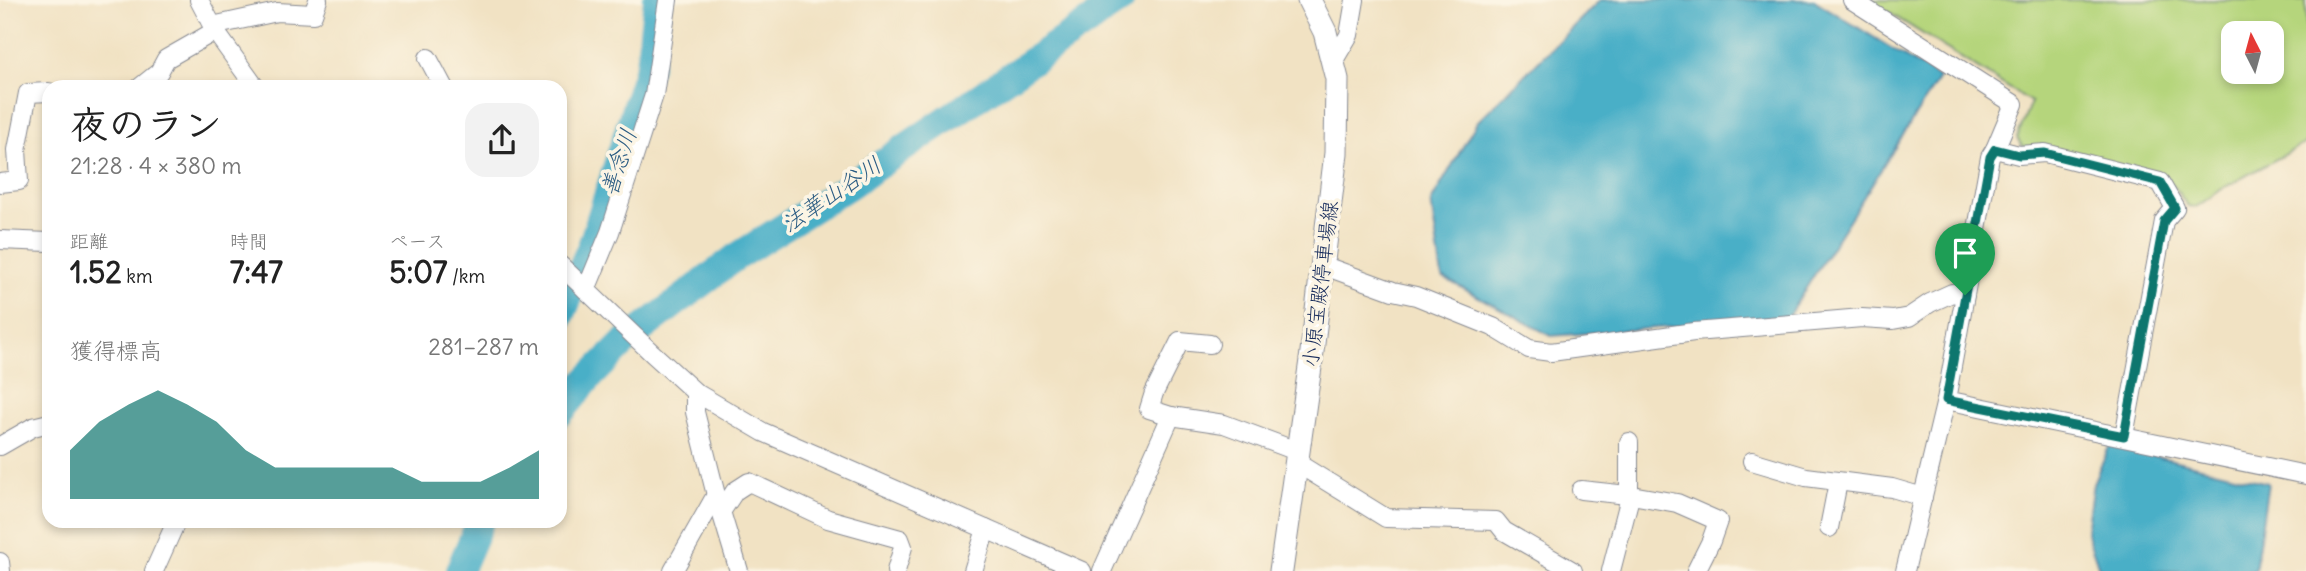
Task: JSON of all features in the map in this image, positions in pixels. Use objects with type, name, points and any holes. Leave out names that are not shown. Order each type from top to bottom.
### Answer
[{"type":"main road","name":"小原宝殿停車場線","points":[[1281,571],[1336,153],[1338,96],[1333,62],[1325,32],[1309,0]]},
{"type":"street","points":[[199,0],[213,28],[250,80]]},
{"type":"street","points":[[149,80],[159,72],[166,59],[213,28],[277,12],[313,14],[318,0]]},
{"type":"street","points":[[585,288],[610,232],[654,95],[668,0]]},
{"type":"street","points":[[1333,62],[1349,35],[1355,0]]},
{"type":"street","points":[[1852,0],[2014,104],[1990,157],[1946,400],[1905,571]]},
{"type":"street","points":[[428,58],[440,80]]},
{"type":"street","points":[[0,183],[19,181],[17,150],[28,93],[42,92]]},
{"type":"street","points":[[1995,149],[2019,155],[2045,153],[2160,182],[2175,208],[2164,221],[2124,436]]},
{"type":"street","points":[[0,240],[42,242]]},
{"type":"street","points":[[1322,265],[1393,291],[1416,296],[1493,327],[1529,349],[1552,352],[1694,332],[1862,318],[1893,320],[1909,317],[1952,293],[1965,295]]},
{"type":"street","points":[[567,271],[695,392],[763,432],[1082,571]]},
{"type":"street","points":[[1210,344],[1180,341],[1149,409],[1171,416],[1224,424],[1298,457],[1386,518],[1496,521],[1504,531],[1573,571]]},
{"type":"street","points":[[695,392],[695,412],[739,571]]},
{"type":"street","points":[[1946,400],[2306,475]]},
{"type":"street","points":[[1102,571],[1171,416]]},
{"type":"street","points":[[0,446],[42,425]]},
{"type":"street","points":[[1611,571],[1630,495],[1629,442]]},
{"type":"street","points":[[1752,461],[1806,477],[1892,488],[1923,497]]},
{"type":"street","points":[[673,571],[719,504],[749,482],[828,519],[900,539],[903,547],[901,570]]},
{"type":"street","points":[[1829,527],[1838,482]]},
{"type":"street","points":[[1581,490],[1677,503],[1718,521],[1712,541],[1696,571]]},
{"type":"street","points":[[154,571],[173,528]]},
{"type":"street","points":[[973,571],[986,529]]},
{"type":"street","points":[[0,562],[1,571]]},
{"type":"green space","points":[[1869,0],[2306,0],[2306,143],[2225,187],[2196,207],[2188,206],[2167,178],[2022,146],[2017,138],[2031,102]]},
{"type":"water","points":[[1600,0],[1814,0],[1939,78],[1787,318],[1551,336],[1442,277],[1431,202],[1477,122]]},
{"type":"water","points":[[2110,445],[2268,483],[2255,571],[2100,571],[2086,532],[2093,483]]},
{"type":"waterway","name":"善念川","points":[[567,302],[592,244],[649,65],[657,0]]},
{"type":"waterway","name":"法華山谷川","points":[[567,404],[625,342],[736,257],[847,187],[1121,0]]},
{"type":"waterway","name":"法華山谷川","points":[[459,571],[477,528]]},
{"type":"route","points":[[1995,149],[2019,155],[2045,153],[2160,182],[2175,208],[2164,221],[2124,436],[1946,400],[1965,295],[1990,157],[1995,149]]}]
